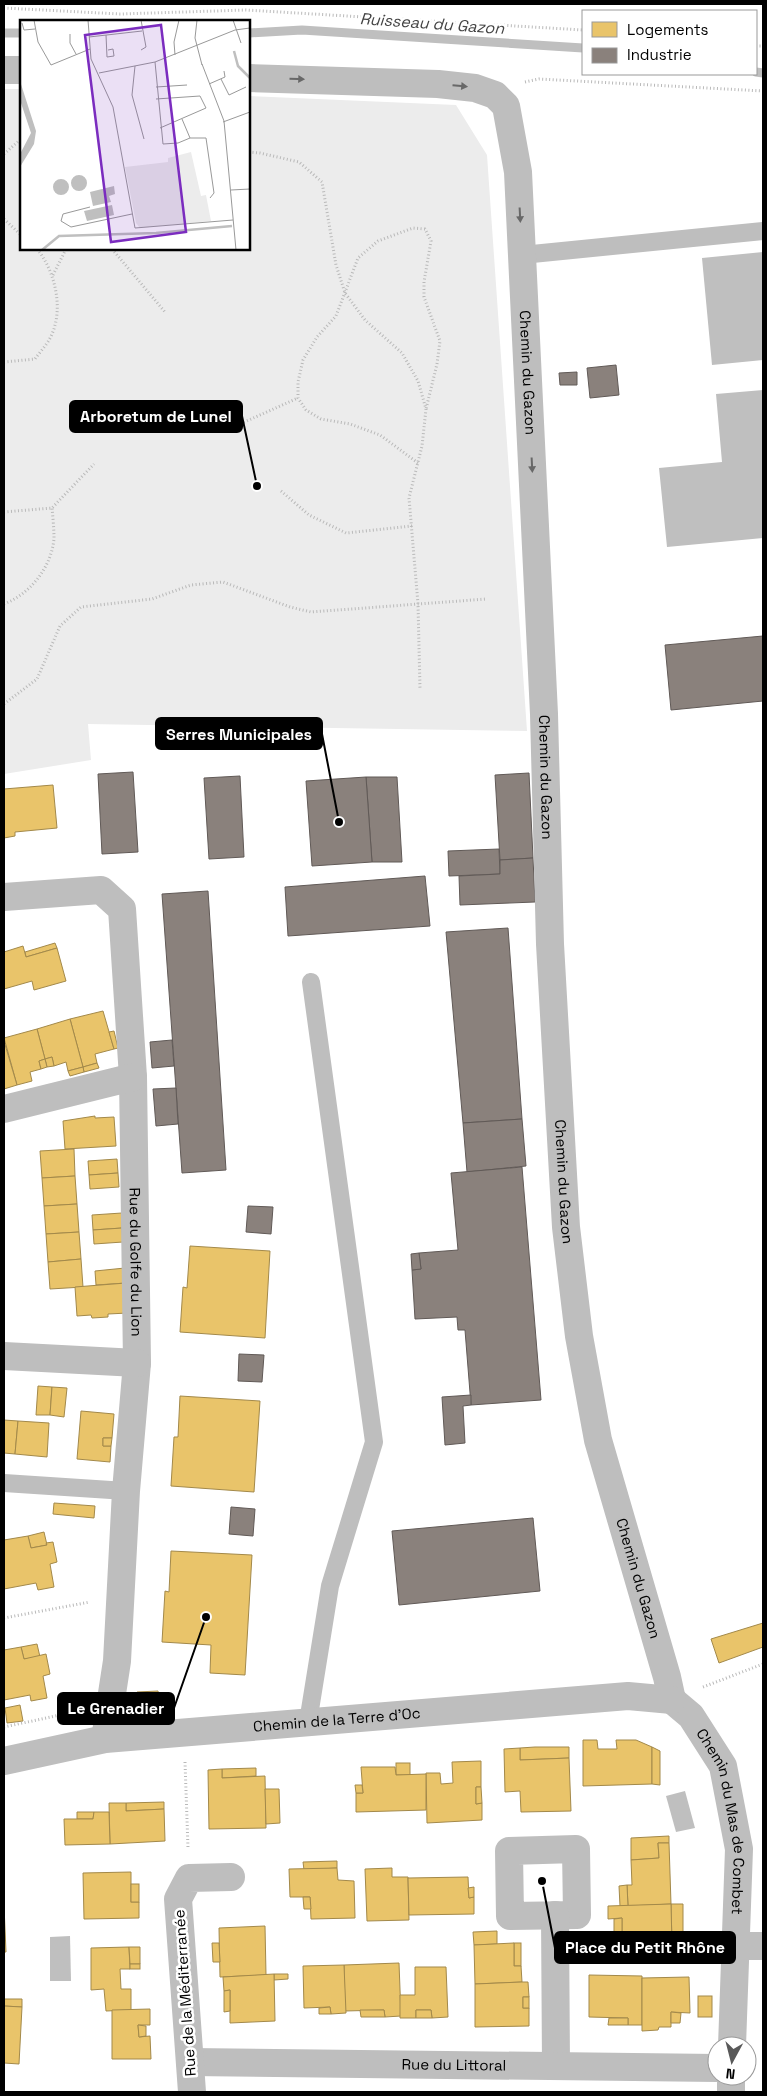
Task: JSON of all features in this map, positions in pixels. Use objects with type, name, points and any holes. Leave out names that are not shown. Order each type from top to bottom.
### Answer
[{"type":"street","points":[[4,70],[20,70]]},
{"type":"street","points":[[250,78],[438,84],[475,88],[495,95],[506,106]]},
{"type":"street","name":"Chemin du Gazon","points":[[506,106],[518,172],[544,714],[550,944],[566,1227],[579,1336],[598,1440],[672,1700]]},
{"type":"street","name":"Rue du Golfe du Lion","points":[[4,896],[101,890],[122,909],[133,1077],[137,1363],[126,1491],[117,1661],[105,1739]]},
{"type":"street","points":[[4,1109],[133,1077]]},
{"type":"street","points":[[4,1356],[137,1363]]},
{"type":"street","name":"Chemin de la Terre d'Oc","points":[[4,1761],[105,1739],[184,1731],[628,1696],[672,1700]]},
{"type":"street","name":"Chemin du Mas de Combet","points":[[672,1700],[691,1716],[723,1766],[739,1848],[732,2036]]},
{"type":"street","points":[[189,1878],[231,1877]]},
{"type":"street","name":"Rue de la Méditerranée","points":[[189,1878],[178,1899],[192,2092]]},
{"type":"street","points":[[555,1915],[556,2066]]},
{"type":"street","points":[[735,1946],[763,1946]]},
{"type":"street","name":"Rue du Littoral","points":[[190,2062],[707,2068]]},
{"type":"lane","points":[[522,255],[763,231]]},
{"type":"lane","points":[[308,1722],[330,1586],[374,1442],[311,982]]},
{"type":"lane","points":[[4,1483],[126,1491]]},
{"type":"path","points":[[4,8],[120,14],[246,10],[582,30]]},
{"type":"path","points":[[506,106],[520,83],[539,79],[763,91]]},
{"type":"path","points":[[4,154],[20,139]]},
{"type":"path","points":[[250,152],[260,152],[299,162],[322,182],[336,265],[345,293],[365,320],[402,353],[418,381],[426,409]]},
{"type":"path","points":[[4,219],[20,234]]},
{"type":"path","points":[[418,463],[380,435],[350,424],[320,419],[306,410],[298,398],[298,382],[302,360],[317,337],[336,316],[358,258],[378,241],[413,228],[425,229],[431,241],[424,282],[424,297],[440,341],[437,364],[426,409],[422,446],[418,463],[409,498],[418,604],[420,689]]},
{"type":"path","points":[[4,362],[35,359],[49,340],[58,316],[53,276],[39,250]]},
{"type":"path","points":[[53,276],[66,250]]},
{"type":"path","points":[[113,250],[165,312]]},
{"type":"path","points":[[231,428],[298,398]]},
{"type":"path","points":[[4,512],[52,508],[94,464]]},
{"type":"path","points":[[281,491],[309,515],[346,533],[412,526]]},
{"type":"path","points":[[4,604],[17,599],[44,572],[54,540],[52,508]]},
{"type":"path","points":[[4,704],[37,679],[60,626],[81,607],[152,599],[191,585],[223,582],[290,607],[311,612],[486,599]]},
{"type":"path","points":[[4,1618],[120,1596]]},
{"type":"path","points":[[672,1700],[763,1664]]},
{"type":"path","points":[[4,1727],[110,1704]]},
{"type":"path","points":[[184,1731],[189,1878]]},
{"type":"shaded area","points":[[4,89],[20,89],[20,250],[250,250],[250,96],[456,105],[487,155],[527,731],[88,724],[91,760],[4,774]]},
{"type":"shaded area","points":[[763,252],[763,360],[712,365],[702,258]]},
{"type":"shaded area","points":[[763,390],[763,538],[667,547],[659,468],[722,462],[716,394]]},
{"type":"shaded area","points":[[685,1791],[695,1828],[676,1832],[666,1796]]},
{"type":"shaded area","points":[[70,1936],[71,1981],[50,1981],[50,1937]]},
{"type":"building: Logements","points":[[53,785],[57,828],[15,832],[15,836],[4,838],[4,789]]},
{"type":"building: Logements","points":[[55,943],[57,948],[26,957],[25,952]]},
{"type":"building: Logements","points":[[23,946],[26,957],[57,948],[66,981],[34,990],[32,981],[4,989],[4,952]]},
{"type":"building: Logements","points":[[103,1011],[114,1049],[95,1054],[97,1063],[83,1067],[70,1019]]},
{"type":"building: Logements","points":[[70,1019],[83,1067],[68,1071],[66,1062],[54,1066],[52,1057],[45,1059],[37,1029]]},
{"type":"building: Logements","points":[[37,1029],[45,1059],[39,1061],[41,1069],[30,1072],[32,1081],[17,1085],[4,1038]]},
{"type":"building: Logements","points":[[114,1031],[118,1048],[114,1049],[109,1032]]},
{"type":"building: Logements","points":[[4,1041],[17,1085],[4,1089]]},
{"type":"building: Logements","points":[[52,1057],[54,1066],[47,1067],[45,1059]]},
{"type":"building: Logements","points":[[45,1059],[47,1067],[41,1069],[39,1061]]},
{"type":"building: Logements","points":[[97,1063],[99,1068],[84,1072],[83,1067]]},
{"type":"building: Logements","points":[[83,1067],[84,1072],[70,1076],[68,1071]]},
{"type":"building: Logements","points":[[95,1116],[95,1118],[114,1117],[116,1146],[65,1149],[63,1121]]},
{"type":"building: Logements","points":[[74,1149],[75,1176],[42,1178],[40,1151]]},
{"type":"building: Logements","points":[[117,1159],[118,1173],[89,1175],[88,1161]]},
{"type":"building: Logements","points":[[118,1173],[119,1187],[90,1189],[89,1175]]},
{"type":"building: Logements","points":[[75,1176],[77,1204],[44,1206],[42,1178]]},
{"type":"building: Logements","points":[[77,1204],[79,1232],[46,1234],[44,1206]]},
{"type":"building: Logements","points":[[122,1213],[122,1228],[93,1230],[92,1215]]},
{"type":"building: Logements","points":[[122,1228],[123,1242],[94,1244],[93,1230]]},
{"type":"building: Logements","points":[[79,1232],[81,1259],[48,1262],[46,1234]]},
{"type":"building: Logements","points":[[190,1246],[270,1251],[265,1338],[180,1332],[183,1287],[187,1288]]},
{"type":"building: Logements","points":[[81,1259],[83,1287],[50,1289],[48,1262]]},
{"type":"building: Logements","points":[[125,1268],[126,1283],[96,1285],[95,1271]]},
{"type":"building: Logements","points":[[126,1283],[128,1313],[108,1314],[108,1317],[92,1318],[91,1315],[77,1316],[75,1287]]},
{"type":"building: Logements","points":[[38,1386],[52,1387],[50,1415],[36,1415]]},
{"type":"building: Logements","points":[[52,1387],[67,1388],[64,1417],[50,1415]]},
{"type":"building: Logements","points":[[180,1396],[260,1401],[254,1492],[171,1486],[174,1437],[178,1437]]},
{"type":"building: Logements","points":[[81,1411],[114,1414],[112,1438],[103,1438],[103,1446],[111,1446],[110,1462],[77,1459]]},
{"type":"building: Logements","points":[[4,1420],[18,1421],[15,1454],[4,1453]]},
{"type":"building: Logements","points":[[18,1421],[49,1423],[47,1457],[15,1454]]},
{"type":"building: Logements","points":[[103,1438],[112,1438],[111,1446],[103,1446]]},
{"type":"building: Logements","points":[[54,1503],[95,1506],[94,1518],[53,1514]]},
{"type":"building: Logements","points":[[44,1532],[47,1545],[31,1548],[28,1536]]},
{"type":"building: Logements","points":[[28,1536],[31,1548],[53,1542],[57,1562],[50,1564],[54,1587],[38,1590],[36,1583],[4,1589],[4,1540]]},
{"type":"building: Logements","points":[[171,1551],[252,1555],[245,1675],[210,1673],[211,1645],[162,1642],[165,1591],[169,1592]]},
{"type":"building: Logements","points":[[763,1623],[763,1647],[719,1663],[711,1639]]},
{"type":"building: Logements","points":[[37,1644],[40,1657],[24,1659],[21,1647]]},
{"type":"building: Logements","points":[[21,1647],[24,1659],[46,1654],[50,1674],[43,1676],[47,1698],[31,1701],[30,1695],[4,1700],[4,1650]]},
{"type":"building: Logements","points":[[158,1691],[160,1700],[137,1703],[137,1692]]},
{"type":"building: Logements","points":[[20,1705],[23,1721],[7,1723],[5,1708]]},
{"type":"building: Logements","points":[[583,1740],[597,1740],[598,1749],[617,1749],[616,1740],[636,1740],[652,1747],[652,1784],[583,1786]]},
{"type":"building: Logements","points":[[569,1747],[569,1758],[520,1760],[520,1748]]},
{"type":"building: Logements","points":[[652,1747],[660,1751],[660,1785],[652,1784]]},
{"type":"building: Logements","points":[[520,1748],[520,1760],[569,1758],[571,1811],[521,1812],[520,1791],[505,1792],[504,1749]]},
{"type":"building: Logements","points":[[481,1761],[481,1787],[476,1787],[476,1804],[482,1803],[482,1820],[427,1823],[426,1773],[440,1773],[441,1784],[453,1783],[452,1762]]},
{"type":"building: Logements","points":[[396,1763],[410,1763],[410,1775],[396,1775]]},
{"type":"building: Logements","points":[[361,1767],[395,1767],[396,1775],[426,1774],[426,1810],[356,1812],[356,1793],[363,1793]]},
{"type":"building: Logements","points":[[256,1768],[256,1776],[222,1778],[222,1769]]},
{"type":"building: Logements","points":[[222,1769],[222,1778],[265,1776],[266,1828],[209,1829],[208,1770]]},
{"type":"building: Logements","points":[[355,1785],[362,1785],[363,1793],[356,1793]]},
{"type":"building: Logements","points":[[476,1787],[481,1787],[482,1803],[476,1804]]},
{"type":"building: Logements","points":[[265,1789],[279,1789],[280,1823],[266,1824]]},
{"type":"building: Logements","points":[[164,1802],[164,1809],[126,1811],[126,1803]]},
{"type":"building: Logements","points":[[109,1803],[126,1803],[126,1811],[164,1809],[165,1841],[110,1844]]},
{"type":"building: Logements","points":[[77,1812],[94,1812],[93,1819],[77,1819]]},
{"type":"building: Logements","points":[[94,1812],[109,1812],[110,1844],[65,1845],[64,1819],[93,1819]]},
{"type":"building: Logements","points":[[669,1836],[669,1843],[658,1843],[659,1858],[631,1860],[631,1838]]},
{"type":"building: Logements","points":[[658,1843],[669,1843],[671,1904],[628,1906],[627,1885],[632,1885],[631,1860],[659,1858]]},
{"type":"building: Logements","points":[[337,1861],[337,1868],[304,1870],[303,1862]]},
{"type":"building: Logements","points":[[337,1868],[338,1880],[354,1881],[355,1918],[311,1919],[310,1897],[290,1897],[289,1869]]},
{"type":"building: Logements","points":[[392,1868],[392,1877],[408,1877],[409,1920],[367,1921],[365,1869]]},
{"type":"building: Logements","points":[[131,1872],[131,1902],[139,1902],[139,1918],[84,1919],[83,1873]]},
{"type":"building: Logements","points":[[468,1877],[469,1898],[474,1897],[474,1914],[409,1915],[408,1878]]},
{"type":"building: Logements","points":[[131,1884],[139,1884],[139,1902],[131,1902]]},
{"type":"building: Logements","points":[[627,1885],[628,1906],[620,1906],[619,1886]]},
{"type":"building: Logements","points":[[474,1887],[474,1897],[469,1898],[468,1888]]},
{"type":"building: Logements","points":[[303,1897],[310,1897],[311,1909],[304,1909]]},
{"type":"building: Logements","points":[[671,1904],[683,1904],[683,1945],[672,1945]]},
{"type":"building: Logements","points":[[671,1904],[672,1945],[622,1946],[622,1918],[608,1919],[608,1906]]},
{"type":"building: Logements","points":[[4,1906],[6,1952],[4,1952]]},
{"type":"building: Logements","points":[[622,1918],[622,1946],[614,1946],[614,1919]]},
{"type":"building: Logements","points":[[265,1926],[266,1975],[220,1977],[219,1928]]},
{"type":"building: Logements","points":[[497,1931],[497,1944],[474,1945],[473,1932]]},
{"type":"building: Logements","points":[[212,1943],[219,1943],[220,1962],[213,1962]]},
{"type":"building: Logements","points":[[514,1943],[521,1943],[521,1966],[514,1966]]},
{"type":"building: Logements","points":[[514,1943],[514,1966],[521,1966],[522,1982],[475,1984],[474,1945]]},
{"type":"building: Logements","points":[[129,1947],[130,1969],[120,1969],[121,1989],[131,1989],[131,2010],[106,2011],[104,1989],[91,1990],[91,1948]]},
{"type":"building: Logements","points":[[129,1947],[140,1947],[140,1964],[130,1964]]},
{"type":"building: Logements","points":[[399,1963],[401,2016],[385,2017],[384,2010],[345,2011],[344,1965]]},
{"type":"building: Logements","points":[[130,1964],[140,1964],[140,1969],[130,1969]]},
{"type":"building: Logements","points":[[344,1965],[346,2013],[331,2014],[330,2007],[304,2008],[303,1966]]},
{"type":"building: Logements","points":[[415,1967],[446,1967],[448,2017],[432,2018],[431,2010],[416,2010],[416,2018],[400,2018],[400,1995],[415,1995]]},
{"type":"building: Logements","points":[[274,1974],[288,1974],[288,1979],[274,1980]]},
{"type":"building: Logements","points":[[274,1974],[275,2021],[230,2023],[230,1990],[224,1991],[223,1977]]},
{"type":"building: Logements","points":[[589,1975],[642,1976],[642,2025],[628,2025],[628,2018],[589,2017]]},
{"type":"building: Logements","points":[[689,1977],[690,2013],[671,2012],[671,2027],[659,2027],[658,2030],[642,2031],[642,1978]]},
{"type":"building: Logements","points":[[528,1982],[529,1997],[523,1997],[523,2008],[529,2008],[529,2026],[475,2027],[475,1984]]},
{"type":"building: Logements","points":[[230,1990],[230,2011],[224,2012],[224,1991]]},
{"type":"building: Logements","points":[[698,1996],[712,1996],[712,2017],[698,2017]]},
{"type":"building: Logements","points":[[523,1997],[529,1997],[529,2008],[523,2008]]},
{"type":"building: Logements","points":[[4,1999],[22,1999],[22,2007],[4,2006]]},
{"type":"building: Logements","points":[[4,2006],[22,2007],[19,2064],[4,2063]]},
{"type":"building: Logements","points":[[330,2007],[331,2014],[319,2014],[319,2008]]},
{"type":"building: Logements","points":[[150,2009],[150,2025],[138,2025],[139,2037],[150,2036],[151,2059],[112,2059],[112,2010]]},
{"type":"building: Logements","points":[[360,2010],[384,2010],[385,2017],[361,2017]]},
{"type":"building: Logements","points":[[416,2010],[431,2010],[432,2018],[416,2018]]},
{"type":"building: Logements","points":[[671,2012],[681,2013],[680,2023],[671,2023]]},
{"type":"building: Logements","points":[[609,2018],[628,2018],[628,2025],[608,2025]]},
{"type":"building: Logements","points":[[138,2025],[146,2026],[146,2036],[139,2037]]},
{"type":"building: Industrie","points":[[616,365],[619,395],[590,398],[587,368]]},
{"type":"building: Industrie","points":[[577,372],[577,385],[560,385],[559,373]]},
{"type":"building: Industrie","points":[[763,636],[763,701],[671,710],[665,645]]},
{"type":"building: Industrie","points":[[133,772],[138,852],[102,854],[98,774]]},
{"type":"building: Industrie","points":[[529,773],[533,858],[500,860],[495,775]]},
{"type":"building: Industrie","points":[[240,776],[244,857],[209,859],[204,778]]},
{"type":"building: Industrie","points":[[366,777],[397,777],[402,862],[372,862]]},
{"type":"building: Industrie","points":[[366,777],[372,862],[312,866],[306,781]]},
{"type":"building: Industrie","points":[[499,849],[500,874],[449,876],[448,851]]},
{"type":"building: Industrie","points":[[533,858],[535,902],[460,905],[459,876],[500,874],[500,860]]},
{"type":"building: Industrie","points":[[425,876],[430,926],[288,936],[285,887]]},
{"type":"building: Industrie","points":[[208,891],[226,1170],[182,1173],[162,894]]},
{"type":"building: Industrie","points":[[508,928],[522,1119],[463,1123],[446,932]]},
{"type":"building: Industrie","points":[[172,1040],[174,1066],[152,1068],[150,1042]]},
{"type":"building: Industrie","points":[[176,1088],[178,1124],[156,1126],[153,1089]]},
{"type":"building: Industrie","points":[[522,1119],[526,1166],[467,1172],[463,1123]]},
{"type":"building: Industrie","points":[[522,1167],[541,1400],[471,1405],[465,1330],[458,1330],[457,1317],[415,1319],[412,1270],[421,1269],[419,1253],[458,1250],[451,1173]]},
{"type":"building: Industrie","points":[[248,1206],[273,1207],[271,1234],[246,1232]]},
{"type":"building: Industrie","points":[[419,1253],[421,1269],[412,1270],[411,1254]]},
{"type":"building: Industrie","points":[[239,1354],[264,1355],[262,1382],[238,1381]]},
{"type":"building: Industrie","points":[[471,1395],[471,1405],[463,1406],[465,1443],[445,1445],[442,1397]]},
{"type":"building: Industrie","points":[[231,1507],[255,1509],[253,1536],[229,1534]]},
{"type":"building: Industrie","points":[[533,1518],[540,1591],[399,1605],[392,1531]]},
{"type":"waterway","name":"Ruisseau du Gazon","points":[[250,33],[302,30],[582,48]]},
{"type":"waterway","name":"Ruisseau du Gazon","points":[[4,33],[20,33]]},
{"type":"waterway","name":"Ruisseau du Gazon","points":[[757,72],[763,73]]},
{"type":"place","name":"Arboretum de Lunel","points":[[257,486]]},
{"type":"place","name":"Serres Municipales","points":[[339,822]]},
{"type":"place","name":"Le Grenadier","points":[[206,1617]]},
{"type":"place","name":"Place du Petit Rhône","points":[[542,1881]]}]
